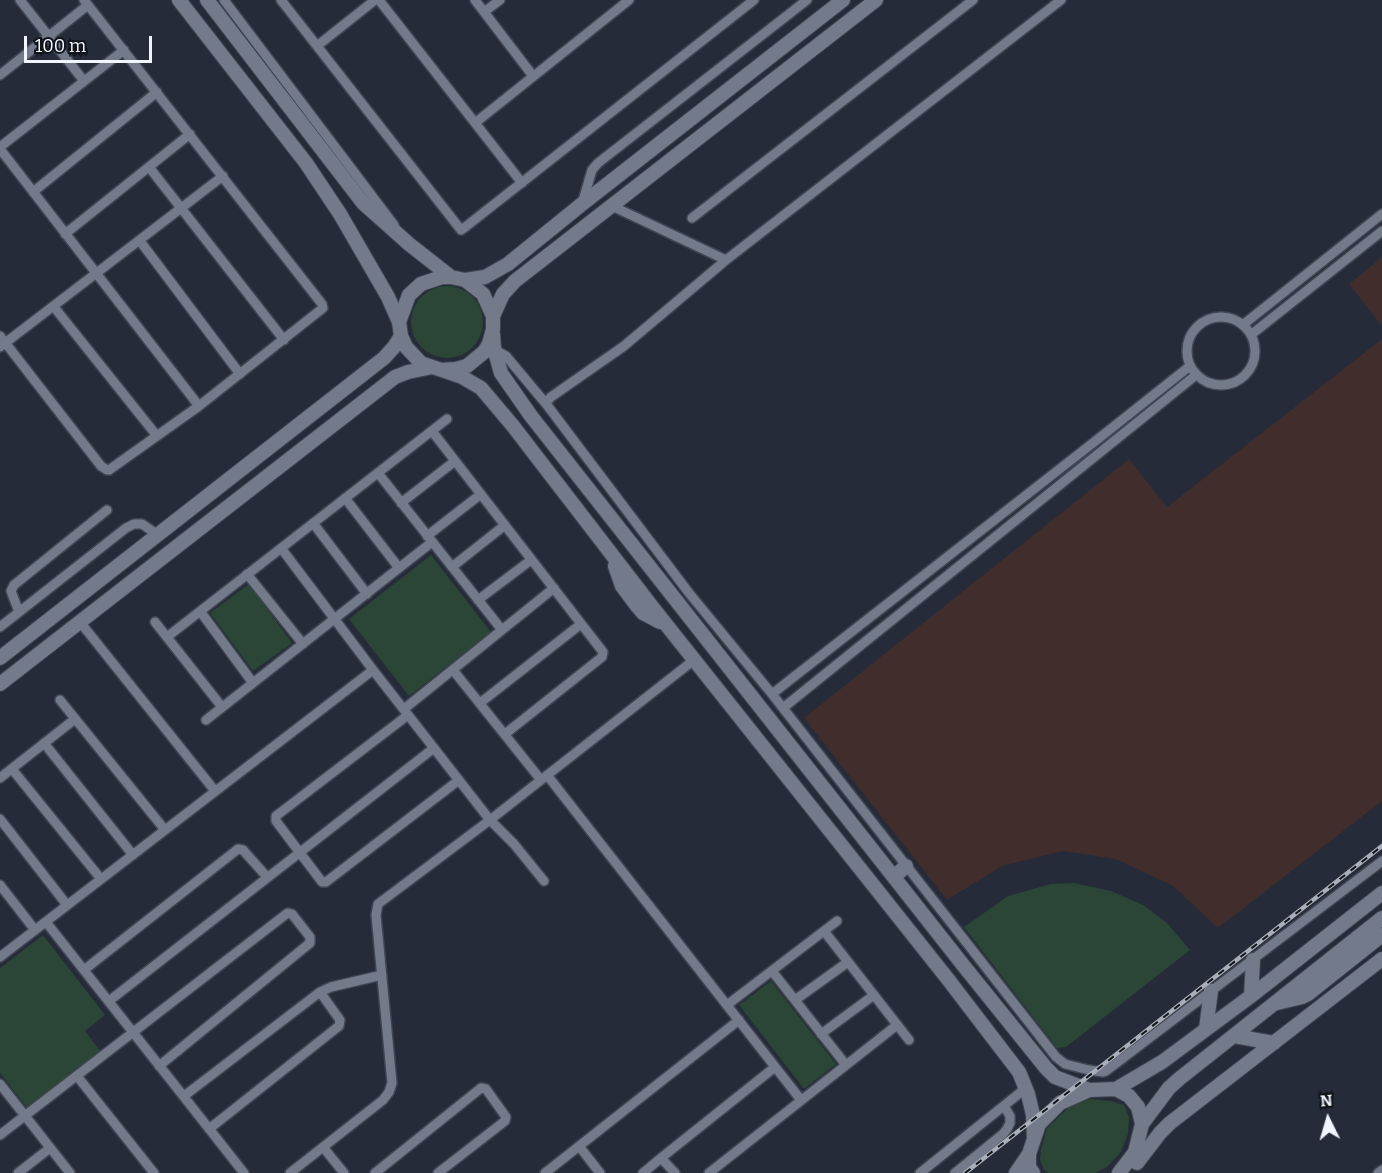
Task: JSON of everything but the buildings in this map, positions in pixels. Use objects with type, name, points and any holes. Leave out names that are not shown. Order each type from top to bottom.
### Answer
[{"type":"street","points":[[20,0],[84,81]]},
{"type":"street","points":[[179,0],[318,180],[388,297],[406,347],[421,363],[462,377],[481,388],[1019,1072],[1033,1115],[1034,1139]]},
{"type":"street","points":[[207,0],[363,203],[409,244],[483,294],[493,323],[495,350],[501,373],[531,416],[1046,1068],[1055,1077],[1089,1090]]},
{"type":"street","points":[[224,0],[409,244]]},
{"type":"street","points":[[281,0],[462,230],[754,0]]},
{"type":"street","points":[[317,46],[377,0],[522,183]]},
{"type":"street","points":[[475,0],[533,76]]},
{"type":"street","points":[[484,12],[500,0]]},
{"type":"street","points":[[475,123],[629,0]]},
{"type":"street","points":[[582,204],[591,170],[598,163],[807,0]]},
{"type":"street","points":[[0,658],[384,358],[394,347],[409,295],[421,284],[442,277],[458,279],[485,277],[508,264],[843,0]]},
{"type":"street","points":[[0,684],[395,377],[408,372],[437,368],[456,369],[467,366],[484,352],[489,344],[493,323],[503,294],[515,281],[876,0]]},
{"type":"street","points":[[692,218],[972,0]]},
{"type":"street","points":[[547,405],[551,397],[624,346],[726,260],[1061,0]]},
{"type":"street","points":[[2,70],[49,36],[86,2],[223,176],[322,303],[322,310],[199,406],[115,467],[106,470],[2,342],[54,307],[223,176]]},
{"type":"street","points":[[124,50],[0,148],[199,406]]},
{"type":"street","points":[[33,192],[157,92]]},
{"type":"street","points":[[65,234],[190,134]]},
{"type":"street","points":[[149,166],[284,340]]},
{"type":"street","points":[[612,206],[726,260]]},
{"type":"street","points":[[1244,324],[1382,214]]},
{"type":"street","points":[[1252,334],[1382,231]]},
{"type":"street","points":[[140,241],[240,374]]},
{"type":"street","points":[[54,307],[157,436]]},
{"type":"street","points":[[1222,316],[1234,318],[1244,324],[1252,334],[1256,345],[1253,366],[1238,382],[1227,385],[1205,382],[1190,366],[1187,354],[1192,332],[1210,318],[1222,316]]},
{"type":"street","points":[[495,350],[507,357],[547,405],[689,593],[772,694],[1056,1057],[1071,1066],[1105,1072],[1382,861]]},
{"type":"street","points":[[772,694],[1190,366]]},
{"type":"street","points":[[783,708],[1197,375]]},
{"type":"street","points":[[167,637],[447,419]]},
{"type":"street","points":[[432,431],[602,650],[603,655],[505,734]]},
{"type":"street","points":[[401,503],[455,461]]},
{"type":"street","points":[[378,473],[502,630]]},
{"type":"street","points":[[206,720],[399,568],[481,494]]},
{"type":"street","points":[[345,498],[399,568]]},
{"type":"street","points":[[19,612],[11,591],[14,585],[107,510]]},
{"type":"street","points":[[314,523],[367,594]]},
{"type":"street","points":[[0,627],[126,528],[134,524],[142,524],[158,535]]},
{"type":"street","points":[[452,567],[505,525]]},
{"type":"street","points":[[281,548],[490,820],[514,844],[544,881]]},
{"type":"street","points":[[478,600],[531,560]]},
{"type":"street","points":[[247,574],[303,644]]},
{"type":"street","points":[[459,780],[326,882],[322,882],[276,821],[276,816],[406,712],[453,670],[554,588]]},
{"type":"street","points":[[200,611],[253,682]]},
{"type":"street","points":[[80,622],[215,791]]},
{"type":"street","points":[[155,622],[222,707]]},
{"type":"street","points":[[480,703],[581,624]]},
{"type":"street","points":[[290,1173],[383,1100],[392,1083],[376,915],[378,904],[490,820],[694,660]]},
{"type":"street","points":[[1,955],[373,670]]},
{"type":"street","points":[[453,670],[544,778],[801,1100]]},
{"type":"street","points":[[60,700],[165,830]]},
{"type":"street","points":[[0,778],[75,719]]},
{"type":"street","points":[[44,743],[133,855]]},
{"type":"street","points":[[109,1001],[434,748]]},
{"type":"street","points":[[12,769],[101,879]]},
{"type":"street","points":[[0,819],[67,905]]},
{"type":"street","points":[[84,970],[238,849],[243,849],[267,877]]},
{"type":"street","points":[[894,878],[906,866]]},
{"type":"street","points":[[0,885],[35,930]]},
{"type":"street","points":[[1016,1173],[1029,1154],[1039,1124],[1060,1103],[1089,1090],[1116,1089],[1162,1062],[1251,996],[1382,893]]},
{"type":"street","points":[[0,1135],[288,913],[292,914],[310,937],[310,943],[159,1066]]},
{"type":"street","points":[[1142,1124],[1169,1088],[1382,918]]},
{"type":"street","points":[[727,1005],[837,921]]},
{"type":"street","points":[[46,922],[244,1173]]},
{"type":"street","points":[[824,931],[909,1040]]},
{"type":"street","points":[[1276,1003],[1302,998],[1382,935]]},
{"type":"street","points":[[1119,1173],[1137,1162],[1170,1123],[1382,959]]},
{"type":"street","points":[[1251,996],[1253,960]]},
{"type":"street","points":[[795,1000],[848,962]]},
{"type":"street","points":[[772,971],[846,1065]]},
{"type":"street","points":[[184,1096],[320,992],[331,987],[382,975]]},
{"type":"street","points":[[1206,1029],[1211,991]]},
{"type":"street","points":[[209,1129],[339,1026],[340,1020],[320,992]]},
{"type":"street","points":[[821,1034],[874,995]]},
{"type":"street","points":[[546,1173],[739,1020]]},
{"type":"street","points":[[709,1173],[897,1025]]},
{"type":"street","points":[[1234,1036],[1274,1043]]},
{"type":"street","points":[[643,1173],[775,1067]]},
{"type":"street","points":[[77,1076],[154,1173]]},
{"type":"street","points":[[0,1084],[70,1173]]},
{"type":"street","points":[[375,1173],[481,1088],[486,1089],[506,1117],[505,1121],[438,1173]]},
{"type":"street","points":[[920,1173],[1026,1089]]},
{"type":"street","points":[[1116,1089],[1129,1096],[1138,1107],[1142,1124],[1137,1162]]},
{"type":"street","points":[[955,1173],[1007,1129],[1010,1116],[1004,1106]]},
{"type":"street","points":[[579,1146],[600,1173]]},
{"type":"street","points":[[323,1147],[344,1173]]},
{"type":"street","points":[[18,1173],[50,1148]]},
{"type":"street","points":[[1029,1154],[1029,1167],[1033,1173]]},
{"type":"street","points":[[661,1158],[675,1173]]},
{"type":"street","points":[[1378,1173],[1382,1170]]},
{"type":"shaded area","points":[[1382,257],[1382,326],[1349,284]]},
{"type":"shaded area","points":[[1382,339],[1382,801],[1218,928],[1173,886],[1116,859],[1063,851],[1002,866],[947,900],[804,718],[1129,459],[1167,507]]},
{"type":"green space","points":[[447,286],[467,292],[477,302],[483,322],[477,342],[467,352],[447,358],[427,352],[417,342],[411,322],[417,302],[427,292]]},
{"type":"green space","points":[[431,555],[491,632],[409,696],[349,619]]},
{"type":"green space","points":[[249,584],[292,643],[253,671],[210,613]]},
{"type":"green space","points":[[1074,883],[1111,891],[1143,905],[1167,923],[1190,950],[1066,1047],[1057,1048],[964,927],[1008,896],[1051,884]]},
{"type":"green space","points":[[43,935],[105,1015],[85,1031],[101,1052],[28,1109],[0,1073],[0,968]]},
{"type":"green space","points":[[771,981],[836,1064],[804,1089],[739,1005]]},
{"type":"green space","points":[[1089,1099],[1124,1105],[1129,1117],[1128,1134],[1121,1152],[1107,1167],[1096,1173],[1048,1173],[1044,1170],[1040,1160],[1047,1128],[1070,1106]]},
{"type":"railway","points":[[965,1173],[1382,846]]}]
